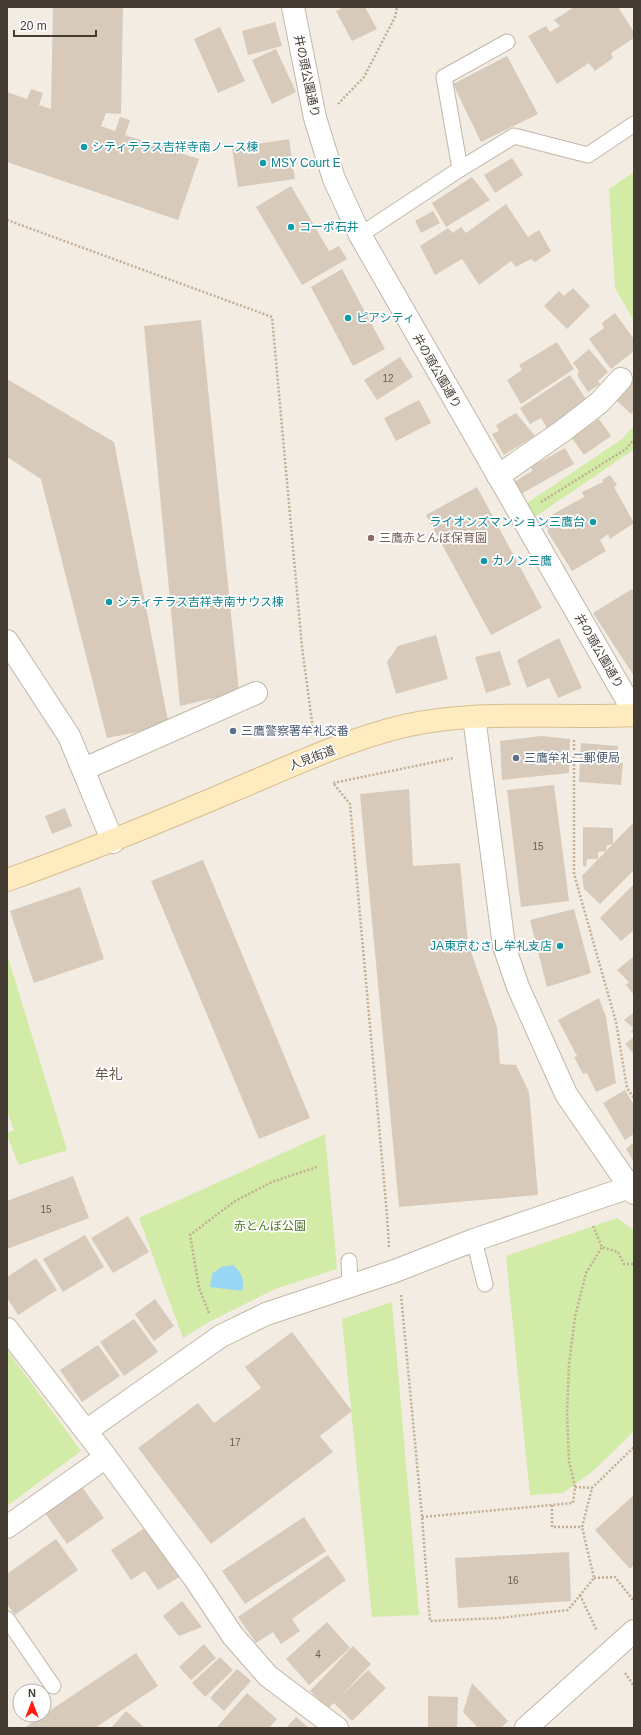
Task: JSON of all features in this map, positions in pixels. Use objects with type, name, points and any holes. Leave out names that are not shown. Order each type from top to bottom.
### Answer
[{"type":"main road","name":"人見街道","points":[[7,880],[113,842],[318,755],[403,726],[437,720],[474,717],[602,717],[634,714]]},
{"type":"street","name":"井の頭公園通り","points":[[293,7],[315,118],[334,179],[360,235],[634,714]]},
{"type":"street","points":[[498,476],[564,430],[600,402],[621,379]]},
{"type":"street","points":[[7,641],[69,736],[113,842]]},
{"type":"street","points":[[93,765],[256,693]]},
{"type":"street","points":[[86,1432],[221,1336],[266,1314],[395,1271],[474,1240],[632,1190],[566,1094],[518,987],[504,946],[474,717]]},
{"type":"street","points":[[7,1329],[106,1457],[195,1580],[233,1636],[268,1676],[337,1728]]},
{"type":"street","points":[[7,1527],[106,1457]]},
{"type":"street","points":[[526,1728],[634,1631]]},
{"type":"lane","points":[[460,168],[444,77],[507,42]]},
{"type":"lane","points":[[360,235],[460,168],[514,136],[588,155],[634,124]]},
{"type":"lane","points":[[474,1240],[485,1284]]},
{"type":"lane","points":[[349,1261],[350,1286]]},
{"type":"lane","points":[[7,1619],[53,1686]]},
{"type":"path","points":[[315,118],[337,105],[364,77],[395,17],[397,7]]},
{"type":"path","points":[[7,220],[272,318],[302,647],[312,722],[312,733]]},
{"type":"path","points":[[521,515],[626,449],[634,439]]},
{"type":"path","points":[[575,716],[574,874],[616,1022],[627,1088],[634,1098]]},
{"type":"path","points":[[389,1250],[350,804],[332,783],[461,757]]},
{"type":"path","points":[[211,1318],[199,1288],[190,1235],[235,1201],[272,1182],[316,1167]]},
{"type":"path","points":[[590,1220],[602,1247],[618,1252],[624,1264],[634,1264]]},
{"type":"path","points":[[422,1517],[573,1503],[575,1487],[568,1461],[568,1365],[575,1317],[586,1273],[602,1247]]},
{"type":"path","points":[[401,1295],[422,1517],[430,1621],[500,1618],[568,1610],[594,1578],[616,1577],[634,1601]]},
{"type":"path","points":[[594,1578],[582,1527],[592,1488],[634,1447]]},
{"type":"path","points":[[575,1487],[592,1488]]},
{"type":"path","points":[[552,1506],[552,1527],[582,1527]]},
{"type":"path","points":[[580,1595],[600,1635]]},
{"type":"green space","points":[[634,172],[634,321],[615,288],[609,189]]},
{"type":"green space","points":[[634,426],[633,450],[535,517],[527,503],[622,439]]},
{"type":"green space","points":[[7,954],[67,1150],[19,1165],[7,1136],[7,1133],[14,1130],[7,1111]]},
{"type":"green space","name":"赤とんぼ公園","points":[[325,1134],[337,1269],[275,1289],[207,1323],[183,1338],[139,1218]]},
{"type":"green space","points":[[617,1218],[634,1230],[634,1431],[592,1472],[563,1493],[530,1495],[506,1256]]},
{"type":"green space","points":[[392,1302],[419,1615],[372,1617],[342,1319]]},
{"type":"green space","points":[[7,1350],[81,1451],[7,1506]]},
{"type":"water","points":[[233,1265],[242,1276],[242,1291],[210,1287],[212,1274],[221,1267]]},
{"type":"building","name":"シティテラス吉祥寺南ノース棟","points":[[53,7],[123,7],[121,114],[106,113],[101,126],[115,131],[120,117],[130,120],[125,135],[199,159],[178,220],[7,162],[7,92],[27,99],[31,89],[43,93],[39,105],[51,109]]},
{"type":"building","points":[[344,7],[365,7],[377,29],[352,41],[336,11]]},
{"type":"building","points":[[574,7],[618,7],[634,32],[634,38],[611,53],[613,58],[595,71],[589,63],[557,84],[528,36],[546,26],[550,32],[560,26],[554,20]]},
{"type":"building","points":[[275,22],[282,46],[248,55],[242,31]]},
{"type":"building","points":[[220,27],[245,81],[218,93],[194,39]]},
{"type":"building","points":[[276,49],[296,92],[272,104],[252,60]]},
{"type":"building","points":[[507,56],[538,114],[481,142],[453,84]]},
{"type":"building","name":"MSY Court E","points":[[289,139],[295,179],[238,187],[232,148]]},
{"type":"building","points":[[512,158],[523,175],[495,193],[484,175]]},
{"type":"building","points":[[472,177],[490,200],[446,227],[432,203]]},
{"type":"building","name":"コーポ石井","points":[[291,186],[329,251],[339,246],[347,259],[302,285],[256,207]]},
{"type":"building","points":[[506,204],[528,237],[539,230],[551,251],[535,262],[531,259],[516,267],[511,261],[479,285],[462,259],[435,275],[420,246],[448,228],[453,233],[461,227],[466,233]]},
{"type":"building","points":[[433,211],[440,223],[421,233],[415,221]]},
{"type":"building","name":"ピアシティ","points":[[342,269],[385,349],[353,366],[311,287]]},
{"type":"building","points":[[573,288],[590,306],[567,329],[544,306],[559,291],[564,296]]},
{"type":"building","points":[[615,313],[634,339],[634,351],[611,369],[589,339],[604,328],[602,323]]},
{"type":"building","points":[[201,320],[239,692],[180,706],[144,326]]},
{"type":"building","points":[[557,342],[574,369],[521,404],[507,380],[522,370],[519,365]]},
{"type":"building","points":[[589,349],[608,372],[598,381],[600,384],[588,392],[577,375],[579,371],[573,363]]},
{"type":"building","points":[[400,357],[413,377],[377,400],[364,380]]},
{"type":"building","points":[[570,375],[588,402],[547,428],[541,418],[530,424],[520,408]]},
{"type":"building","name":"シティテラス吉祥寺南サウス棟","points":[[7,379],[114,442],[169,726],[107,738],[41,479],[7,457]]},
{"type":"building","points":[[634,379],[634,411],[631,414],[615,399]]},
{"type":"building","points":[[419,400],[431,423],[396,441],[384,418]]},
{"type":"building","points":[[516,413],[535,436],[504,455],[492,434],[499,431],[496,425]]},
{"type":"building","points":[[599,419],[611,436],[584,455],[572,438]]},
{"type":"building","points":[[565,448],[574,464],[521,494],[514,482],[532,471],[531,467]]},
{"type":"building","name":"ライオンズマンション三鷹台","points":[[610,475],[617,485],[614,487],[634,523],[610,539],[608,534],[600,540],[606,551],[572,571],[547,531],[549,530],[545,525],[552,523],[548,517],[584,497],[582,492],[603,482],[602,480]]},
{"type":"building","name":"カノン三鷹","points":[[477,487],[542,608],[491,635],[426,515]]},
{"type":"building","points":[[632,589],[634,592],[634,676],[593,613]]},
{"type":"building","points":[[436,635],[448,679],[396,694],[387,662],[398,646]]},
{"type":"building","points":[[559,638],[582,688],[558,698],[549,678],[527,688],[517,660]]},
{"type":"building","points":[[500,651],[511,685],[486,693],[475,657]]},
{"type":"building","points":[[541,736],[570,739],[569,773],[502,780],[500,741]]},
{"type":"building","points":[[581,743],[618,746],[617,762],[623,763],[621,785],[579,782]]},
{"type":"building","points":[[554,785],[569,901],[521,907],[507,790]]},
{"type":"building","points":[[409,789],[413,866],[460,863],[468,943],[497,1027],[500,1064],[516,1065],[529,1092],[538,1195],[399,1207],[360,794]]},
{"type":"building","points":[[65,808],[72,826],[52,834],[45,816]]},
{"type":"building","points":[[634,822],[634,870],[600,904],[584,889],[582,876]]},
{"type":"building","points":[[583,827],[613,828],[613,844],[607,845],[606,851],[598,852],[598,859],[587,859],[586,867],[583,866]]},
{"type":"building","points":[[203,860],[310,1118],[259,1139],[151,881]]},
{"type":"building","points":[[634,884],[634,930],[621,941],[600,918]]},
{"type":"building","points":[[80,887],[104,959],[34,983],[10,911]]},
{"type":"building","name":"JA東京むさし牟礼支店","points":[[574,909],[591,973],[547,987],[530,920]]},
{"type":"building","points":[[634,956],[634,995],[626,985],[629,982],[617,970]]},
{"type":"building","points":[[599,998],[606,1017],[616,1083],[596,1092],[587,1073],[583,1074],[574,1057],[577,1056],[558,1020]]},
{"type":"building","points":[[633,1013],[634,1033],[631,1032],[633,1028],[624,1020]]},
{"type":"building","points":[[634,1037],[634,1054],[625,1044]]},
{"type":"building","points":[[625,1090],[634,1105],[634,1134],[625,1140],[603,1103]]},
{"type":"building","points":[[634,1142],[634,1162],[626,1149]]},
{"type":"building","points":[[73,1176],[89,1218],[7,1249],[7,1201]]},
{"type":"building","points":[[128,1216],[149,1252],[113,1273],[91,1238]]},
{"type":"building","points":[[85,1235],[104,1267],[63,1292],[43,1259]]},
{"type":"building","points":[[36,1258],[57,1290],[18,1315],[7,1298],[7,1277]]},
{"type":"building","points":[[155,1299],[174,1326],[154,1341],[135,1314]]},
{"type":"building","points":[[134,1319],[158,1352],[124,1376],[100,1342]]},
{"type":"building","points":[[292,1332],[352,1411],[320,1436],[333,1452],[211,1544],[138,1448],[198,1403],[214,1423],[261,1388],[245,1367]]},
{"type":"building","points":[[98,1345],[120,1376],[82,1402],[60,1370]]},
{"type":"building","points":[[80,1484],[104,1518],[67,1544],[43,1510]]},
{"type":"building","points":[[634,1495],[634,1565],[630,1569],[595,1530]]},
{"type":"building","points":[[304,1517],[326,1551],[245,1604],[222,1571]]},
{"type":"building","points":[[148,1526],[181,1576],[158,1590],[145,1571],[131,1580],[111,1550]]},
{"type":"building","points":[[56,1539],[78,1570],[15,1615],[7,1604],[7,1574]]},
{"type":"building","points":[[569,1552],[571,1601],[458,1608],[455,1558]]},
{"type":"building","points":[[328,1555],[346,1580],[292,1619],[300,1631],[281,1644],[273,1632],[256,1643],[238,1617]]},
{"type":"building","points":[[182,1601],[202,1627],[179,1636],[163,1616]]},
{"type":"building","points":[[327,1622],[350,1648],[309,1685],[286,1659]]},
{"type":"building","points":[[204,1644],[216,1658],[191,1680],[179,1667]]},
{"type":"building","points":[[353,1646],[371,1664],[340,1697],[368,1670],[386,1688],[352,1721],[334,1703],[328,1708],[310,1691]]},
{"type":"building","points":[[136,1653],[158,1686],[95,1728],[24,1728],[31,1723],[52,1723],[52,1709]]},
{"type":"building","points":[[220,1657],[233,1670],[205,1697],[192,1683]]},
{"type":"building","points":[[237,1669],[251,1681],[224,1711],[210,1698]]},
{"type":"building","points":[[472,1683],[508,1721],[501,1728],[478,1728],[463,1712]]},
{"type":"building","points":[[247,1693],[277,1719],[269,1728],[216,1728]]},
{"type":"building","points":[[428,1696],[458,1697],[457,1728],[428,1728]]},
{"type":"building","points":[[126,1711],[145,1728],[111,1728]]},
{"type":"building","points":[[296,1717],[309,1728],[286,1728]]},
{"type":"place","name":"シティテラス吉祥寺南ノース棟","points":[[84,147]]},
{"type":"place","name":"MSY Court E","points":[[263,163]]},
{"type":"place","name":"コーポ石井","points":[[291,227]]},
{"type":"place","name":"ピアシティ","points":[[348,318]]},
{"type":"place","name":"ライオンズマンション三鷹台","points":[[593,522]]},
{"type":"place","name":"三鷹赤とんぼ保育園","points":[[371,538]]},
{"type":"place","name":"カノン三鷹","points":[[484,561]]},
{"type":"place","name":"シティテラス吉祥寺南サウス棟","points":[[109,602]]},
{"type":"place","name":"三鷹警察署牟礼交番","points":[[233,731]]},
{"type":"place","name":"三鷹牟礼二郵便局","points":[[516,758]]},
{"type":"place","name":"JA東京むさし牟礼支店","points":[[560,946]]},
{"type":"district","name":"牟礼","points":[[109,1074]]}]
